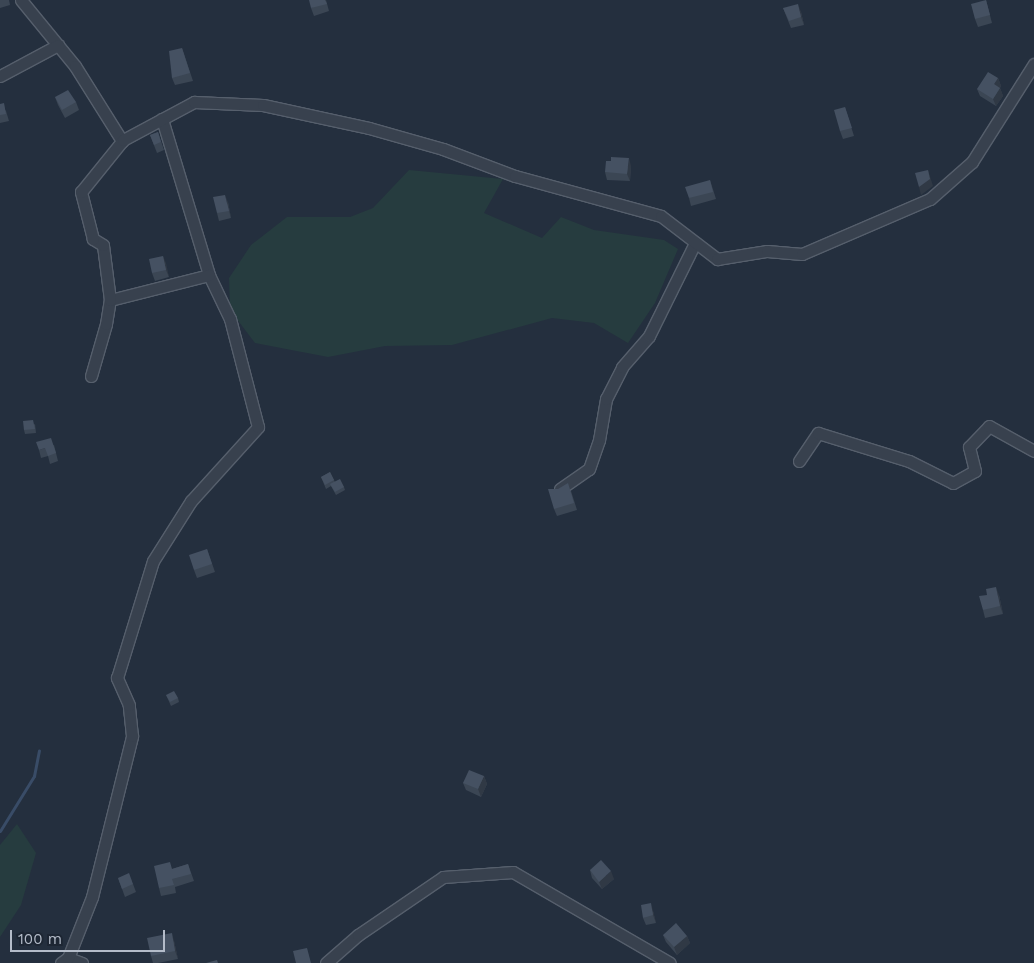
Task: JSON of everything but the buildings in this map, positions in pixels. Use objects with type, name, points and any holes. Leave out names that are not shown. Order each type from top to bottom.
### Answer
[{"type":"street","points":[[21,0],[75,66],[122,141]]},
{"type":"street","points":[[0,76],[58,45]]},
{"type":"street","points":[[91,376],[106,324],[110,300],[103,246],[93,239],[81,192],[122,141],[194,102],[263,106],[369,128],[443,149],[515,176],[661,216],[717,258],[767,251],[802,254],[930,199],[972,162],[1034,64]]},
{"type":"street","points":[[82,963],[64,960],[92,897],[132,736],[129,705],[117,678],[153,561],[191,501],[258,427],[230,320],[209,275],[162,119]]},
{"type":"street","points":[[560,489],[589,469],[599,440],[606,399],[622,366],[649,336],[695,243]]},
{"type":"street","points":[[110,300],[209,275]]},
{"type":"street","points":[[798,461],[818,434],[908,461],[953,483],[975,471],[969,447],[989,426],[1034,451]]},
{"type":"street","points":[[326,963],[358,936],[443,877],[513,872],[670,963]]},
{"type":"green space","points":[[409,170],[503,179],[484,213],[542,238],[561,217],[594,230],[664,240],[678,249],[655,303],[628,343],[594,323],[552,318],[452,345],[385,346],[328,357],[255,343],[230,310],[229,278],[251,245],[287,217],[350,217],[373,208]]},
{"type":"green space","points":[[17,824],[36,853],[21,905],[0,937],[0,845]]},
{"type":"waterway","points":[[0,831],[34,776],[39,750]]}]
